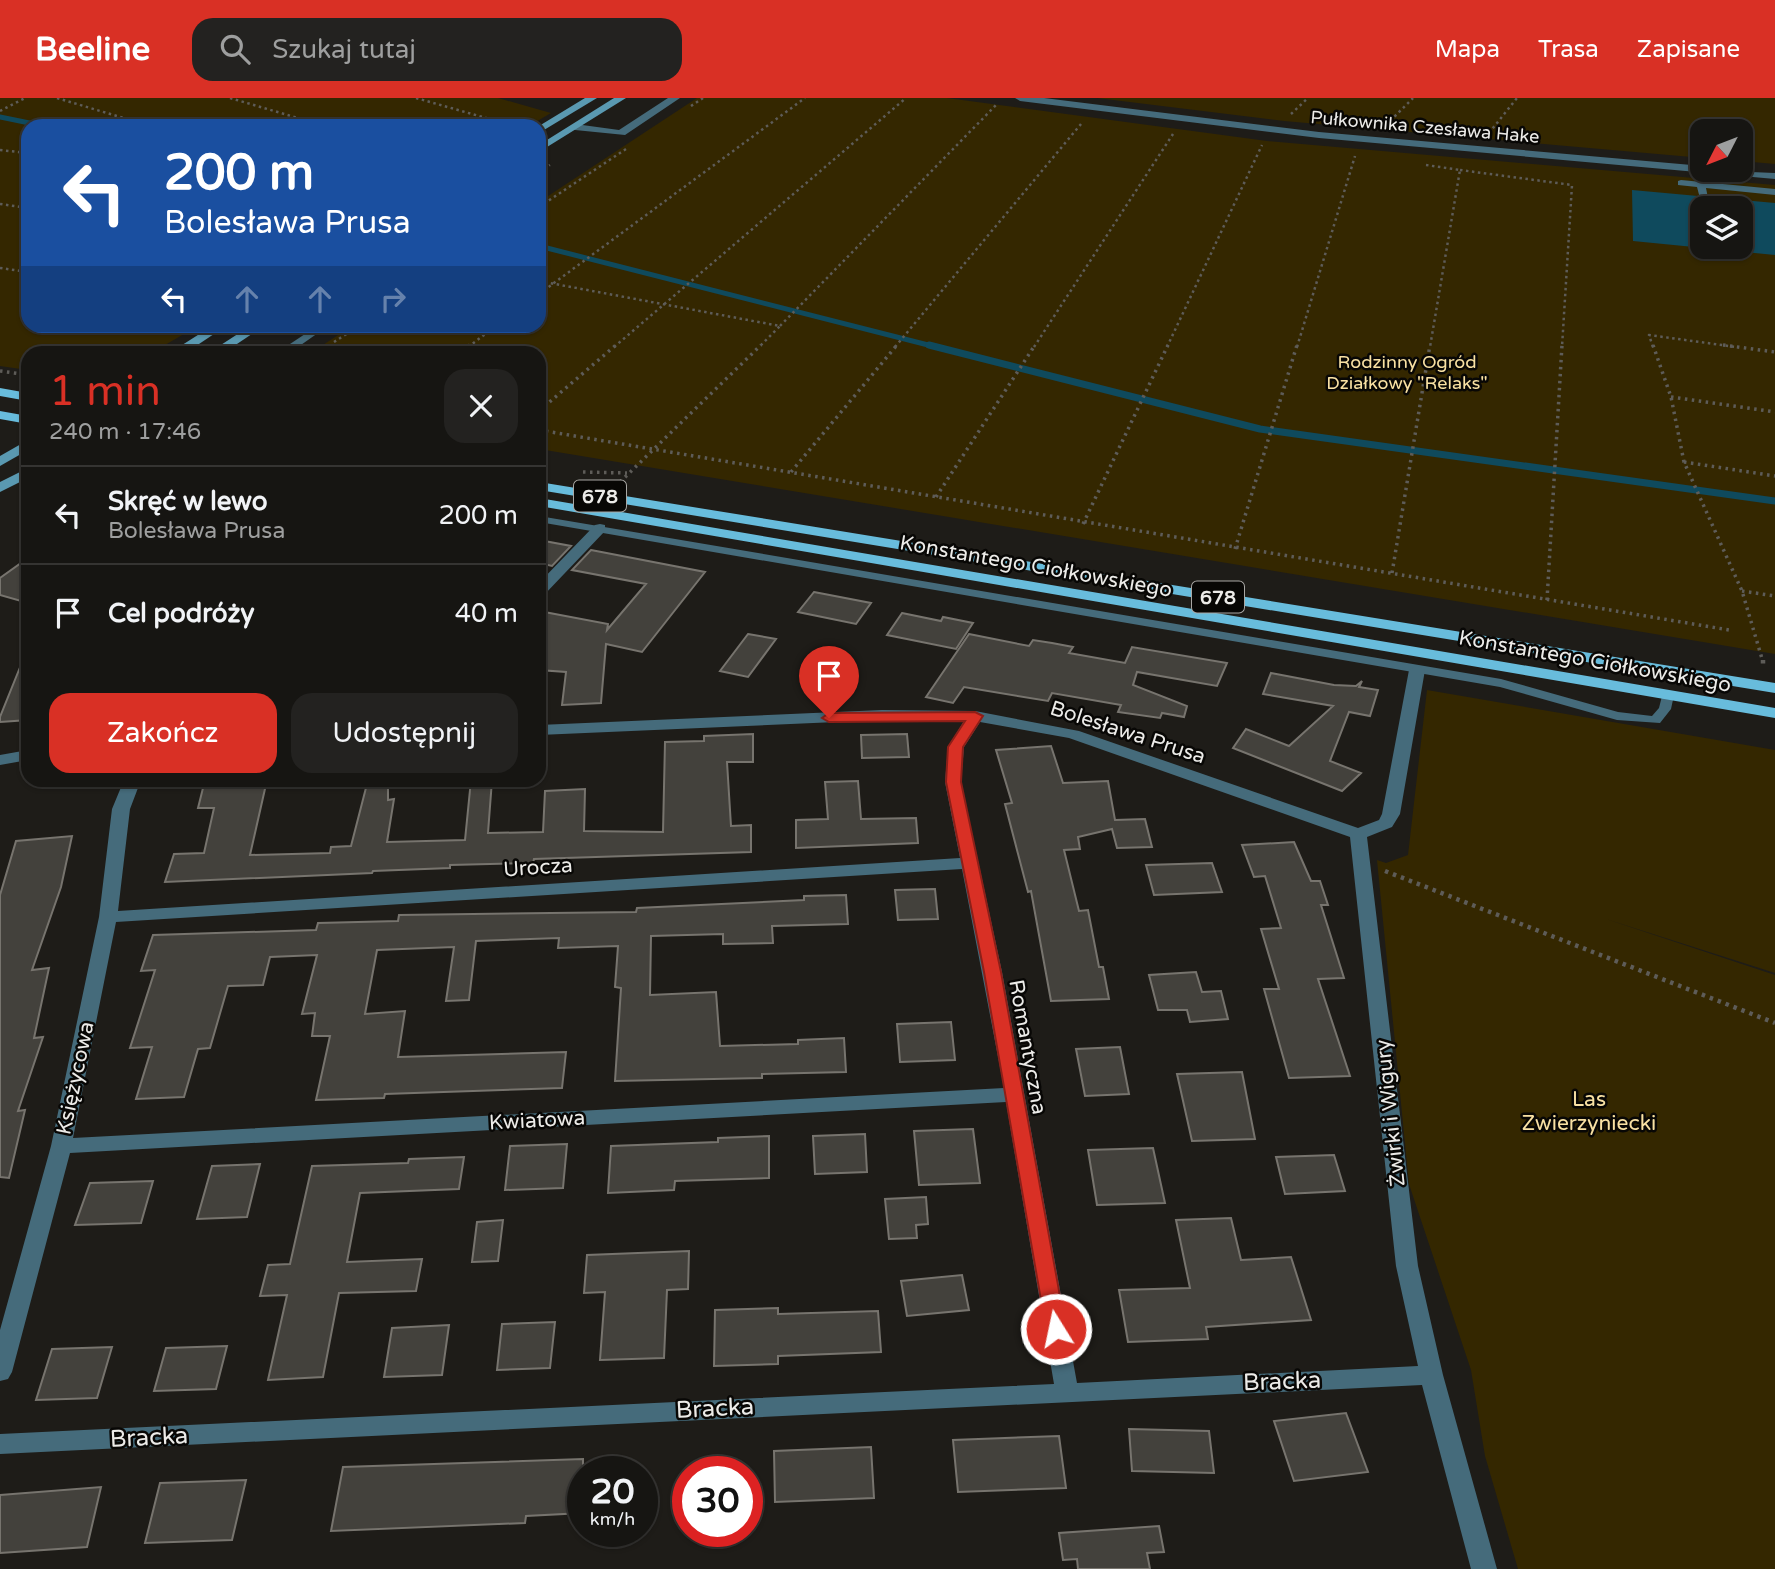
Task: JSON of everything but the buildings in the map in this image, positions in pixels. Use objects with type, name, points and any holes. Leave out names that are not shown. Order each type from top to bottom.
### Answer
[{"type":"main road","points":[[0,400],[0,394],[21,396]]},
{"type":"main road","points":[[0,415],[21,418]]},
{"type":"main road","name":"Konstantego Ciołkowskiego","points":[[546,487],[1775,688]]},
{"type":"main road","name":"Konstantego Ciołkowskiego","points":[[546,503],[1775,713]]},
{"type":"street","points":[[546,126],[592,98]]},
{"type":"street","points":[[546,145],[621,98]]},
{"type":"street","points":[[575,127],[621,133],[675,98]]},
{"type":"street","name":"Pułkownika Czesława Hake","points":[[1020,98],[1319,135],[1690,168]]},
{"type":"street","points":[[1754,174],[1775,176]]},
{"type":"street","points":[[187,346],[208,333]]},
{"type":"street","points":[[227,346],[247,333]]},
{"type":"street","points":[[0,462],[21,448]]},
{"type":"street","points":[[0,462],[21,461]]},
{"type":"street","points":[[0,488],[21,476]]},
{"type":"street","points":[[546,585],[600,528]]},
{"type":"street","points":[[1358,834],[1386,823],[1391,814],[1417,670]]},
{"type":"street","name":"Bolesława Prusa","points":[[546,730],[882,715],[975,716],[1073,734],[1358,834]]},
{"type":"street","name":"Romantyczna","points":[[975,716],[956,747],[953,782],[971,863],[1067,1390]]},
{"type":"street","points":[[0,760],[21,756]]},
{"type":"street","name":"Księżycowa","points":[[0,1372],[61,1146],[108,917],[121,809],[130,787]]},
{"type":"street","name":"Żwirki i Wigury","points":[[1358,834],[1407,1266],[1431,1374],[1485,1569]]},
{"type":"street","name":"Urocza","points":[[108,917],[971,863]]},
{"type":"street","name":"Kwiatowa","points":[[61,1146],[1013,1095]]},
{"type":"street","name":"Bracka","points":[[0,1444],[1431,1374]]},
{"type":"lane","points":[[1681,183],[1775,192]]},
{"type":"lane","points":[[1701,185],[1703,196]]},
{"type":"lane","points":[[293,346],[312,333]]},
{"type":"lane","points":[[546,520],[1501,683],[1632,719],[1655,720],[1665,709],[1668,695]]},
{"type":"path","points":[[0,111],[25,98]]},
{"type":"path","points":[[57,98],[127,119]]},
{"type":"path","points":[[230,98],[300,119]]},
{"type":"path","points":[[416,98],[490,119]]},
{"type":"path","points":[[681,113],[703,98]]},
{"type":"path","points":[[546,289],[805,98]]},
{"type":"path","points":[[546,405],[906,98]]},
{"type":"path","points":[[1287,118],[1308,98]]},
{"type":"path","points":[[1382,129],[1413,98]]},
{"type":"path","points":[[1483,139],[1517,98]]},
{"type":"path","points":[[576,476],[580,472],[627,473],[780,326],[998,103]]},
{"type":"path","points":[[791,473],[1084,120]]},
{"type":"path","points":[[936,497],[1174,132]]},
{"type":"path","points":[[1083,524],[1266,142]]},
{"type":"path","points":[[546,202],[626,149]]},
{"type":"path","points":[[0,150],[21,152]]},
{"type":"path","points":[[1235,549],[1356,155],[1342,153]]},
{"type":"path","points":[[1392,573],[1460,170],[1464,160]]},
{"type":"path","points":[[1421,164],[1572,185],[1547,600]]},
{"type":"path","points":[[0,204],[21,207]]},
{"type":"path","points":[[0,268],[21,271]]},
{"type":"path","points":[[546,282],[780,326]]},
{"type":"path","points":[[469,346],[486,333]]},
{"type":"path","points":[[1762,672],[1762,652],[1742,591],[1684,462],[1671,397],[1649,335],[1775,352]]},
{"type":"path","points":[[1671,397],[1775,412]]},
{"type":"path","points":[[546,431],[1729,631]]},
{"type":"path","points":[[1684,462],[1775,476]]},
{"type":"path","points":[[1742,591],[1775,596]]},
{"type":"path","points":[[1362,862],[1775,1023]]},
{"type":"green space","points":[[0,98],[498,98],[551,113],[541,119],[21,119],[21,333],[186,333],[163,346],[21,346],[21,369],[0,366]]},
{"type":"green space","name":"Rodzinny Ogród Działkowy \"Relaks\"","points":[[697,98],[947,98],[1267,141],[1690,178],[1690,182],[1775,185],[1775,654],[546,450],[546,346],[321,346],[341,333],[546,333],[546,197]]},
{"type":"green space","points":[[1097,98],[1775,98],[1775,164],[1754,162],[1754,119],[1690,119],[1690,157],[1284,121]]},
{"type":"green space","name":"Las Zwierzyniecki","points":[[1427,690],[1775,750],[1775,973],[1606,919],[1775,975],[1775,1569],[1518,1569],[1485,1456],[1471,1370],[1409,1184],[1377,860],[1386,863],[1408,855]]},
{"type":"water","points":[[1632,190],[1698,196],[1690,196],[1690,247],[1633,241]]},
{"type":"water","points":[[1753,201],[1775,203],[1775,255],[1753,253]]},
{"type":"waterway","points":[[0,117],[21,121]]},
{"type":"waterway","points":[[546,248],[936,347]]},
{"type":"waterway","points":[[929,345],[1260,429],[1775,501]]},
{"type":"route","points":[[829,718],[882,715],[975,716],[956,747],[953,782],[993,972],[1056,1329]]}]
